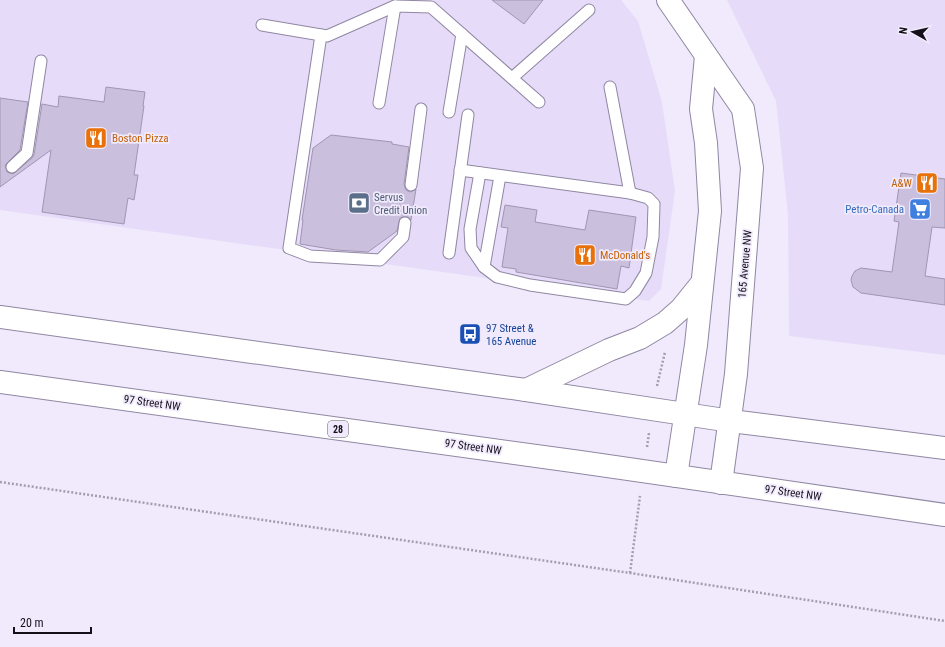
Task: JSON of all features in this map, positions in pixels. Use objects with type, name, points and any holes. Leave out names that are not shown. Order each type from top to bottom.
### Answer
[{"type":"main road","name":"165 Avenue NW","points":[[668,0],[688,26],[706,56],[743,109],[752,168],[736,374],[731,421],[721,483]]},
{"type":"main road","points":[[676,476],[696,345],[710,211],[706,143],[701,109],[706,56]]},
{"type":"main road","points":[[526,390],[609,350],[640,338],[665,323],[681,308],[702,282]]},
{"type":"main road","points":[[0,317],[526,390],[731,421],[945,448]]},
{"type":"main road","name":"97 Street NW","points":[[0,382],[945,515]]},
{"type":"lane","points":[[379,103],[395,6]]},
{"type":"lane","points":[[262,25],[327,36],[395,6],[431,7],[539,102]]},
{"type":"lane","points":[[512,78],[589,10]]},
{"type":"lane","points":[[448,112],[462,34]]},
{"type":"lane","points":[[321,35],[289,248],[310,256],[380,260],[403,237],[405,223]]},
{"type":"lane","points":[[12,167],[28,153],[41,61]]},
{"type":"lane","points":[[610,87],[630,193]]},
{"type":"lane","points":[[411,185],[421,109]]},
{"type":"lane","points":[[449,253],[468,115]]},
{"type":"lane","points":[[460,170],[630,193],[648,198],[654,204],[653,237],[646,273],[635,291],[626,299],[530,285],[497,277],[484,267],[471,248],[470,229],[480,173]]},
{"type":"lane","points":[[484,267],[500,176]]},
{"type":"path","points":[[0,482],[622,572],[945,621]]},
{"type":"shaded area","points":[[0,0],[621,0],[638,21],[662,102],[675,191],[661,289],[649,301],[0,210]]},
{"type":"shaded area","points":[[727,0],[945,0],[945,355],[789,336],[788,215],[776,101]]},
{"type":"building","points":[[492,0],[543,0],[524,24]]},
{"type":"building","name":"Boston Pizza","points":[[106,87],[145,92],[134,175],[138,175],[134,200],[128,198],[124,224],[42,212],[51,150],[0,187],[0,98],[28,102],[20,150],[5,165],[7,172],[13,174],[34,155],[42,104],[58,107],[59,96],[104,102]]},
{"type":"building","name":"Servus Credit Union","points":[[331,135],[392,142],[392,144],[409,147],[404,184],[406,190],[410,192],[416,189],[411,220],[406,216],[400,218],[397,231],[368,252],[336,250],[300,244],[302,220],[313,148]]},
{"type":"building","name":"Petro-Canada","points":[[901,173],[945,179],[945,228],[932,227],[925,276],[945,279],[945,305],[861,293],[853,287],[851,280],[852,276],[855,271],[861,268],[892,272],[899,222],[894,221]]},
{"type":"building","points":[[505,205],[537,210],[535,222],[585,230],[589,210],[636,217],[629,268],[621,266],[617,289],[516,272],[516,269],[502,267],[508,228],[501,227]]},
{"type":"place","name":"Boston Pizza","points":[[96,138]]},
{"type":"place","name":"A&W","points":[[927,183]]},
{"type":"place","name":"Servus Credit Union","points":[[359,203]]},
{"type":"place","name":"Petro-Canada","points":[[920,209]]},
{"type":"place","name":"McDonald's","points":[[585,255]]},
{"type":"place","name":"97 Street & 165 Avenue","points":[[470,334]]}]
